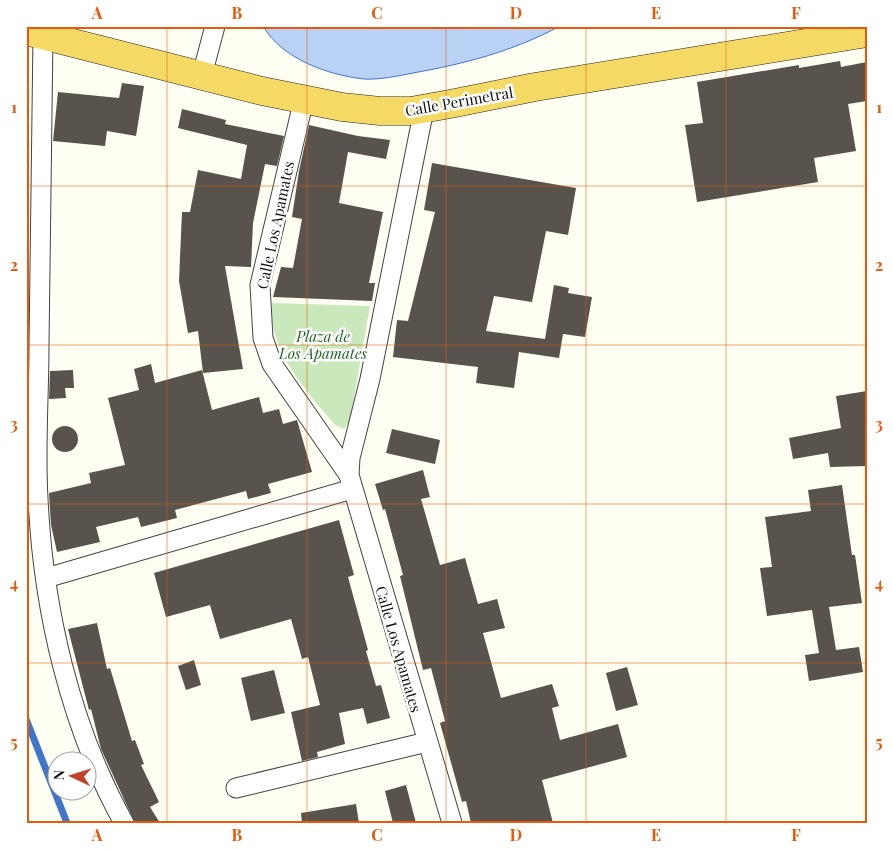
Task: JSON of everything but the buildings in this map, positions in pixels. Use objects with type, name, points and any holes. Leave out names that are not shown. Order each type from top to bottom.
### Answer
[{"type":"highway","name":"Calle Perimetral","points":[[35,33],[304,99],[342,107],[380,111],[424,108],[535,87],[867,33]]},
{"type":"street","points":[[202,75],[215,26]]},
{"type":"street","points":[[35,33],[37,466],[41,539],[46,578],[65,670],[94,763],[124,823]]},
{"type":"street","name":"Calle Los Apamates","points":[[304,99],[260,285],[260,312],[263,338],[272,364],[351,482]]},
{"type":"street","name":"Calle Los Apamates","points":[[424,108],[370,379],[350,458],[351,482],[452,823]]},
{"type":"street","points":[[46,578],[351,482]]},
{"type":"street","points":[[236,788],[427,742]]},
{"type":"green space","name":"Plaza de Los Apamates","points":[[272,303],[370,306],[350,420],[344,429],[335,425],[291,369],[276,337],[272,320]]},
{"type":"water","points":[[263,26],[560,26],[525,43],[470,61],[401,75],[364,79],[336,74],[307,63],[282,48],[271,38]]},
{"type":"waterway","points":[[26,719],[67,823]]}]
